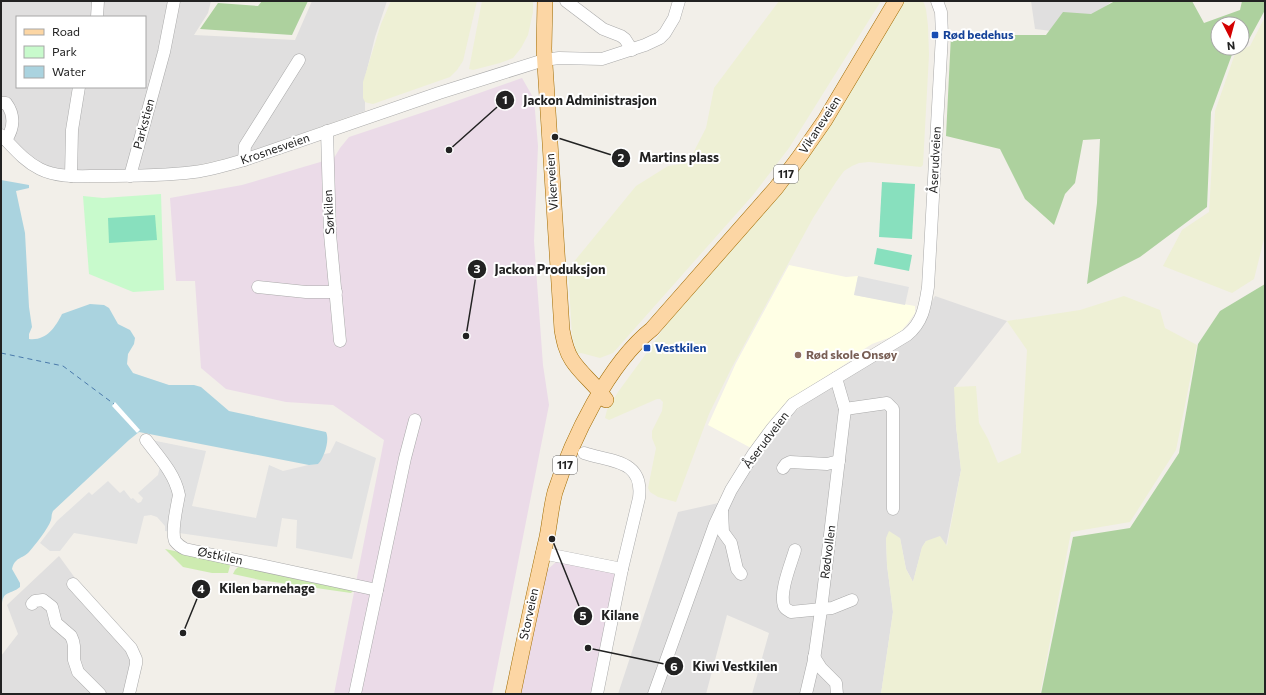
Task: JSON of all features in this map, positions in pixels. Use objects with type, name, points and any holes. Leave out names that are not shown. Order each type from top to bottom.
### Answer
[{"type":"main road","name":"Vikerveien","points":[[546,1],[544,60],[562,330],[565,346],[572,360],[601,398]]},
{"type":"main road","name":"Vikaneveien","points":[[601,398],[616,368],[776,188],[800,156],[825,120],[896,1]]},
{"type":"main road","name":"Vikaneveien","points":[[601,398],[647,340],[652,329]]},
{"type":"main road","points":[[572,360],[599,372],[610,371],[616,368]]},
{"type":"main road","name":"Storveien","points":[[513,694],[547,535],[563,491],[601,398]]},
{"type":"street","points":[[97,16],[98,1]]},
{"type":"street","name":"Parkstien","points":[[130,176],[164,52],[174,1]]},
{"type":"street","points":[[566,1],[603,29],[621,36],[625,39],[632,50]]},
{"type":"street","name":"Krosnesveien","points":[[1,103],[6,103],[10,108],[13,124],[11,132],[4,138],[28,163],[40,170],[53,174],[71,176],[169,175],[194,172],[220,167],[244,160],[476,80],[544,60],[559,58],[596,59],[609,57],[632,50],[654,42],[665,33],[674,18],[680,1]]},
{"type":"street","name":"Åserudveien","points":[[654,694],[714,524],[731,490],[754,453],[785,412],[793,404],[907,335],[914,329],[922,316],[928,287],[941,56],[941,12],[937,1]]},
{"type":"street","points":[[244,160],[245,146],[299,60]]},
{"type":"street","points":[[71,176],[72,130],[79,88]]},
{"type":"street","name":"Sørkilen","points":[[327,131],[328,204],[340,341]]},
{"type":"street","points":[[258,287],[306,292],[336,292]]},
{"type":"street","name":"Rødvollen","points":[[806,694],[814,657],[821,610],[845,409],[836,378]]},
{"type":"street","points":[[845,409],[887,403],[893,409],[893,508]]},
{"type":"street","points":[[355,694],[405,458],[415,420]]},
{"type":"street","name":"Østkilen","points":[[146,440],[171,473],[178,491],[179,496],[174,536],[176,542],[180,546],[185,549],[377,590]]},
{"type":"street","points":[[584,453],[597,458],[620,462],[629,467],[635,472],[640,488],[597,694]]},
{"type":"street","points":[[783,468],[790,462],[827,464],[839,461]]},
{"type":"street","points":[[722,508],[723,532],[730,543],[737,569],[742,574]]},
{"type":"street","points":[[795,550],[782,594],[784,607],[791,612],[821,610],[832,608],[852,600]]},
{"type":"street","points":[[542,553],[622,569]]},
{"type":"street","points":[[73,584],[135,654],[136,664],[128,694]]},
{"type":"street","points":[[32,604],[35,601],[43,600],[52,607],[56,623],[71,636],[73,641],[74,660],[78,672],[100,694]]},
{"type":"street","points":[[814,657],[821,668],[836,683],[837,694]]},
{"type":"shaded area","points":[[1,1],[211,1],[208,13],[194,35],[295,40],[312,1],[387,1],[375,37],[365,78],[365,111],[241,155],[167,172],[62,172],[32,161],[1,128]]},
{"type":"shaded area","points":[[391,1],[477,1],[463,61],[450,77],[373,104],[368,103],[365,102],[363,98],[363,82],[381,24]]},
{"type":"shaded area","points":[[482,1],[533,1],[533,12],[528,35],[521,48],[513,58],[473,70],[469,69]]},
{"type":"shaded area","points":[[779,1],[881,1],[789,148],[753,195],[613,353],[600,358],[581,353],[577,354],[572,335],[568,269],[636,186],[668,166],[688,163],[706,128],[714,88]]},
{"type":"shaded area","points":[[903,1],[922,1],[926,9],[929,55],[923,165],[921,167],[869,162],[859,163],[844,171],[813,218],[731,369],[709,414],[676,502],[658,497],[650,492],[648,488],[656,448],[652,438],[652,431],[662,411],[663,402],[660,399],[657,399],[609,420],[605,418],[607,410],[667,323],[688,300]]},
{"type":"shaded area","points":[[1031,1],[1112,1],[1084,24],[1060,32],[1035,29]]},
{"type":"shaded area","points":[[1265,17],[1265,235],[1254,279],[1232,293],[1163,266],[1182,230],[1209,212],[1215,111],[1234,56],[1250,56],[1250,46]]},
{"type":"shaded area","points":[[522,78],[534,99],[538,146],[534,241],[543,365],[549,405],[492,694],[334,694],[384,440],[333,405],[286,402],[226,389],[201,368],[195,281],[176,281],[170,198],[242,185],[334,158],[349,137]]},
{"type":"shaded area","name":"Rød skole Onsøy","points":[[789,265],[846,277],[858,276],[854,295],[915,306],[915,313],[901,331],[891,337],[872,344],[861,351],[853,359],[789,400],[751,448],[708,425],[736,363]]},
{"type":"shaded area","points":[[858,276],[909,287],[905,305],[854,295]]},
{"type":"shaded area","points":[[935,296],[1007,321],[955,387],[956,426],[961,470],[946,546],[926,541],[922,548],[913,582],[906,569],[900,538],[886,538],[887,565],[893,612],[881,694],[752,694],[769,633],[727,615],[706,694],[618,694],[678,512],[732,500],[764,446],[788,417],[826,388],[913,336]]},
{"type":"shaded area","points":[[1124,296],[1160,310],[1165,328],[1197,345],[1176,450],[1130,522],[1071,532],[1040,694],[881,694],[893,612],[887,565],[886,538],[889,531],[900,538],[906,569],[913,582],[922,547],[926,541],[940,536],[947,546],[961,470],[956,426],[954,387],[976,386],[979,423],[988,439],[998,463],[1021,453],[1027,350],[1007,321],[1080,310]]},
{"type":"shaded area","points":[[151,440],[206,451],[192,506],[256,518],[269,465],[283,471],[317,463],[324,454],[330,453],[336,441],[376,458],[352,559],[296,548],[297,520],[282,518],[277,547],[165,531],[165,526],[157,517],[151,515],[144,516],[137,544],[74,533],[60,551],[50,551],[40,543],[57,521],[89,492],[92,495],[108,481],[120,493],[124,490],[131,499],[133,498],[138,503],[141,502],[143,498],[138,493],[158,475],[160,466],[146,451]]},
{"type":"shaded area","points":[[59,556],[139,666],[135,694],[1,694],[1,656],[18,634],[7,605]]},
{"type":"shaded area","points":[[556,562],[592,567],[627,575],[601,694],[521,694],[546,571]]},
{"type":"green space","points":[[262,1],[308,1],[292,35],[200,29],[218,3],[258,6]]},
{"type":"green space","points":[[1115,1],[1192,1],[1204,23],[1210,21],[1210,56],[1231,56],[1211,112],[1207,207],[1140,257],[1087,284],[1097,203],[1100,139],[1083,140],[1075,183],[1065,194],[1054,225],[1025,199],[1000,149],[946,136],[951,35],[1046,35],[1063,12],[1091,14]]},
{"type":"green space","points":[[1242,1],[1265,1],[1265,10],[1250,38],[1250,16],[1223,16],[1240,10]]},
{"type":"green space","points":[[882,182],[915,184],[912,239],[879,237]]},
{"type":"green space","points":[[161,194],[164,290],[133,292],[89,274],[83,196],[103,198]]},
{"type":"green space","points":[[155,215],[157,240],[109,243],[108,218]]},
{"type":"green space","points":[[877,248],[912,255],[909,271],[874,264]]},
{"type":"green space","points":[[1265,284],[1265,694],[1041,694],[1073,537],[1130,528],[1179,453],[1198,344],[1220,311]]},
{"type":"green space","points":[[165,549],[228,562],[230,566],[228,573],[212,573],[183,567]]},
{"type":"green space","points":[[241,564],[355,589],[351,593],[260,580],[233,574]]},
{"type":"water","points":[[1,180],[29,185],[29,188],[16,191],[25,233],[29,307],[32,327],[29,334],[29,339],[45,336],[53,329],[62,314],[90,304],[104,305],[109,308],[118,324],[130,330],[135,338],[134,344],[128,354],[127,364],[133,373],[169,385],[194,385],[201,387],[229,411],[326,432],[327,435],[326,449],[320,461],[318,464],[309,465],[139,432],[53,511],[51,520],[41,537],[29,552],[17,560],[13,565],[12,569],[20,583],[20,587],[5,595],[2,601],[2,606],[1,605]]},
{"type":"pier","points":[[115,402],[140,430],[137,433],[112,406]]},
{"type":"ferry route","points":[[1,353],[63,366],[114,404]]},
{"type":"place","name":"Rød bedehus","points":[[935,35]]},
{"type":"place","name":"Martins plass","points":[[555,137]]},
{"type":"place","name":"Jackon Administrasjon","points":[[449,150]]},
{"type":"place","name":"Jackon Produksjon","points":[[466,336]]},
{"type":"place","name":"Vestkilen","points":[[647,348]]},
{"type":"place","name":"Rød skole Onsøy","points":[[798,355]]},
{"type":"place","name":"Kilane","points":[[552,539]]},
{"type":"place","name":"Kilen barnehage","points":[[183,633]]},
{"type":"place","name":"Kiwi Vestkilen","points":[[588,648]]}]
